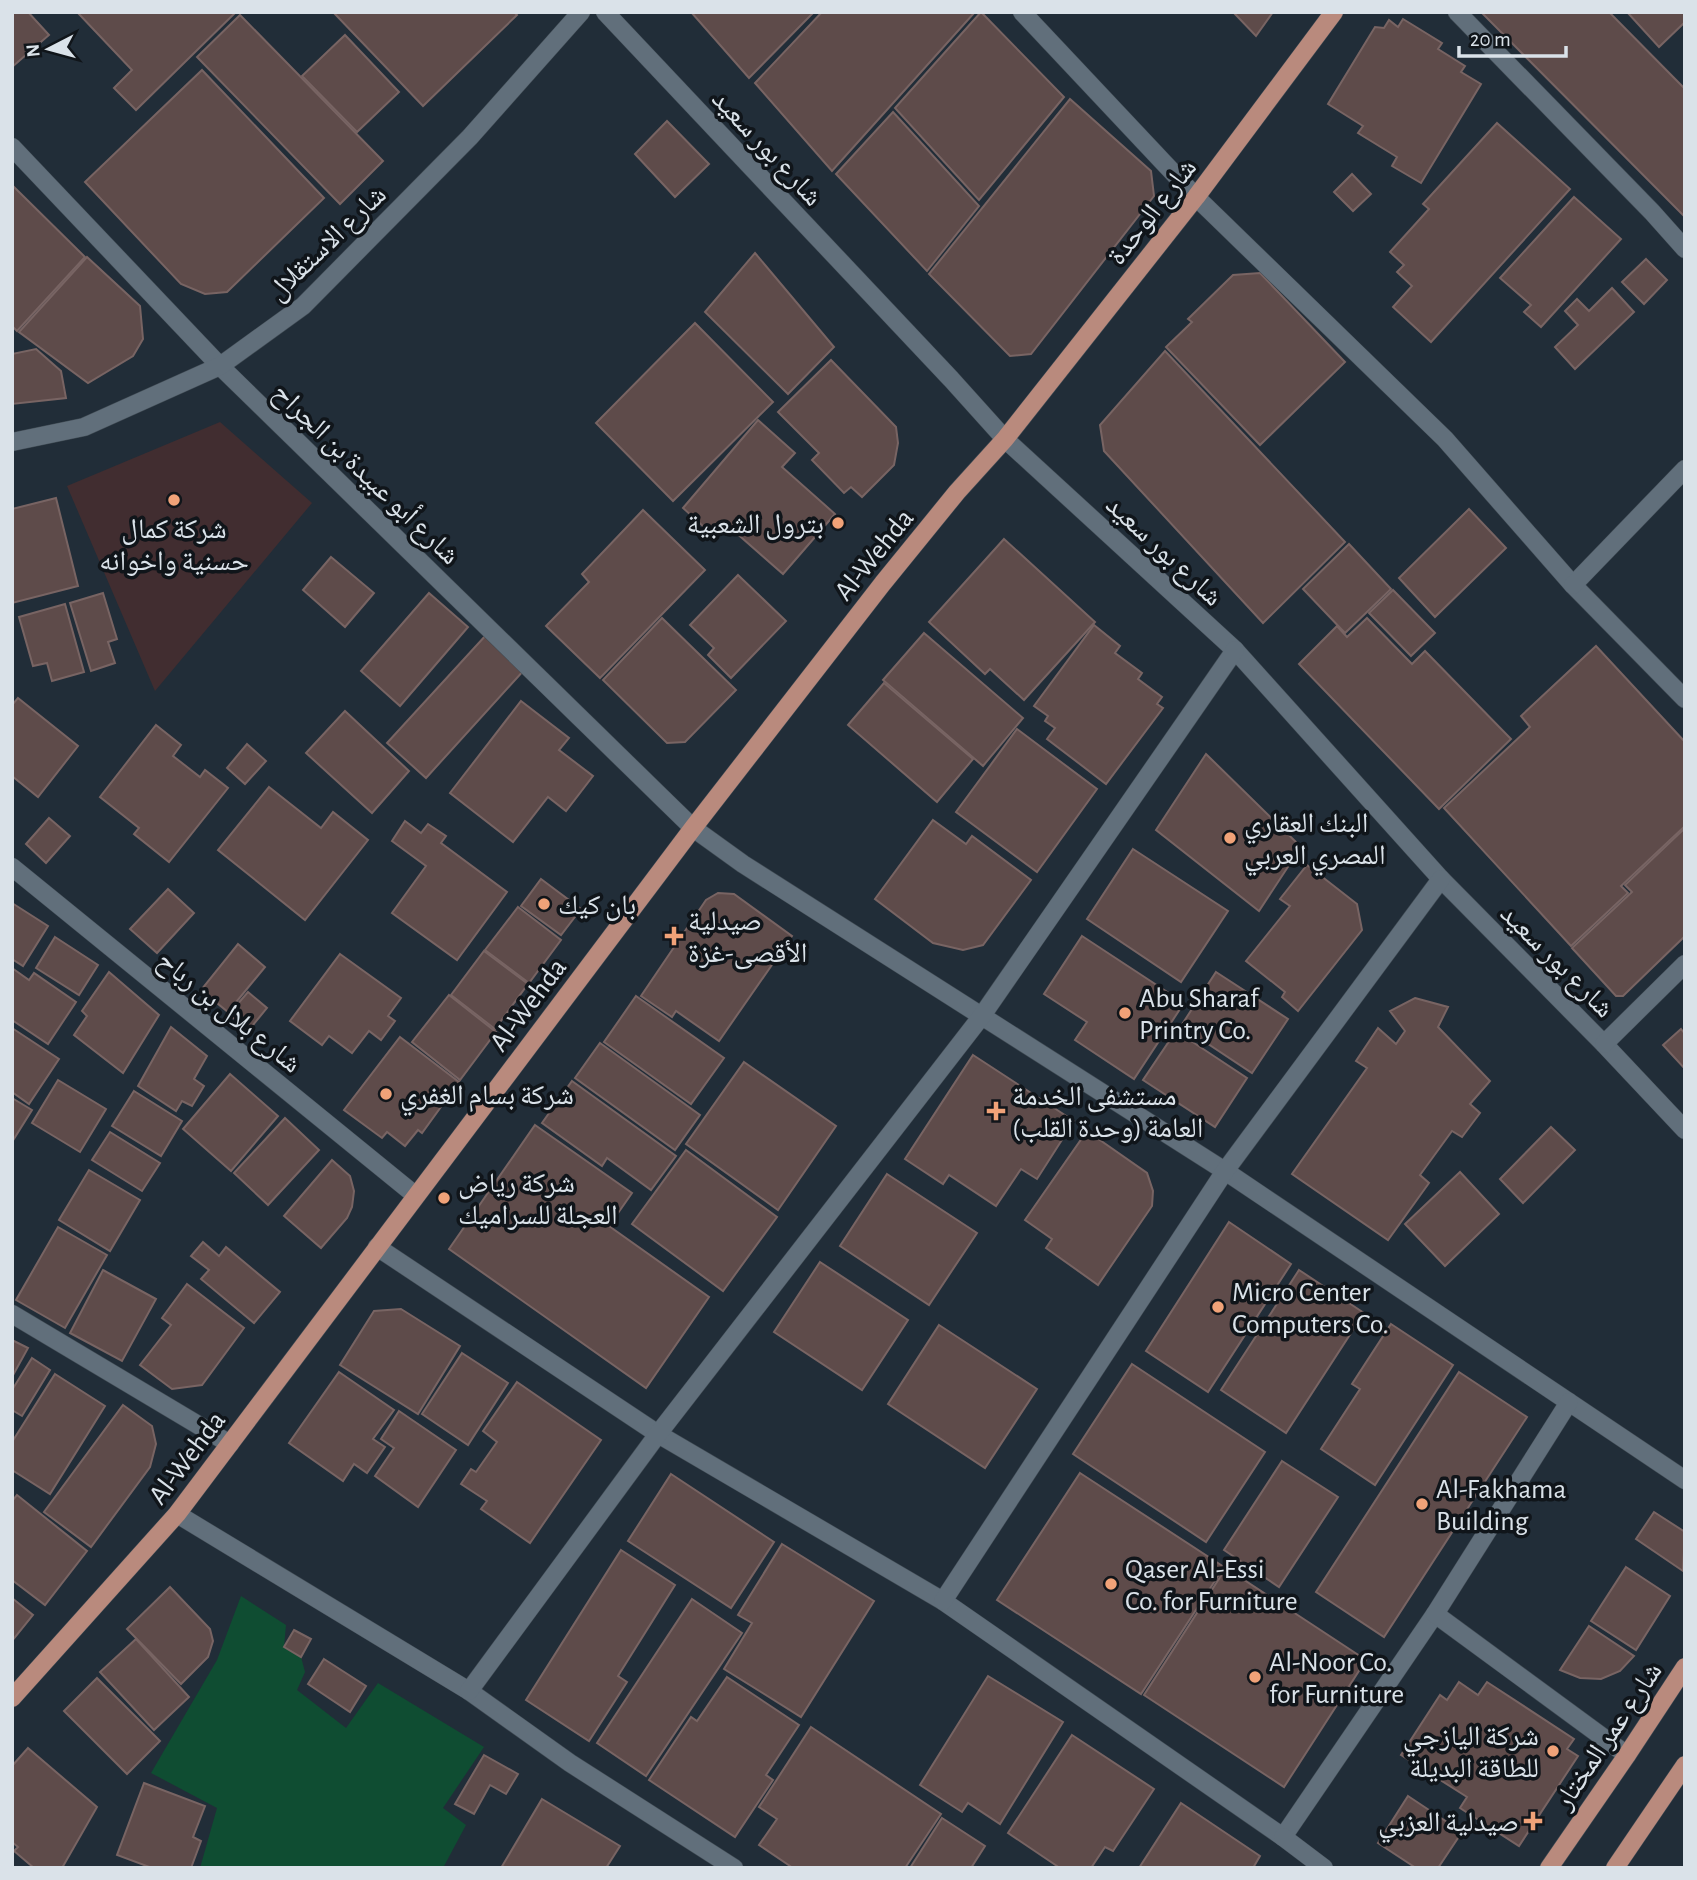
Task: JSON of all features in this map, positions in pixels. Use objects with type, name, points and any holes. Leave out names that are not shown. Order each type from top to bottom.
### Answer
[{"type":"main road","name":"شارع الوحدة","points":[[1005,439],[1196,197],[1334,12]]},
{"type":"main road","name":"Al-Wehda","points":[[12,1698],[177,1514],[693,828],[883,583],[957,492],[1005,439]]},
{"type":"main road","name":"شارع عمر المختار","points":[[1549,1868],[1685,1667]]},
{"type":"main road","points":[[1615,1868],[1685,1765]]},
{"type":"street","name":"شارع الاستقلال","points":[[12,442],[85,427],[220,366],[303,306],[470,138],[582,12]]},
{"type":"street","name":"شارع بور سعيد","points":[[605,12],[1005,439],[1235,650],[1441,879],[1685,1130]]},
{"type":"street","points":[[1022,12],[1196,197],[1445,439],[1573,585],[1685,699]]},
{"type":"street","points":[[1457,12],[1685,249]]},
{"type":"street","name":"شارع أبو عبيدة بن الجراح","points":[[12,147],[220,366],[693,828],[743,864],[1225,1171],[1685,1480]]},
{"type":"street","points":[[1573,585],[1685,469]]},
{"type":"street","points":[[469,1692],[658,1434],[981,1017],[1235,650]]},
{"type":"street","name":"شارع بلال بن رباح","points":[[12,867],[415,1195]]},
{"type":"street","points":[[943,1601],[1225,1171],[1441,879]]},
{"type":"street","points":[[1604,1044],[1685,964]]},
{"type":"street","points":[[377,1247],[658,1434],[943,1601],[1324,1868]]},
{"type":"street","points":[[12,1314],[230,1444]]},
{"type":"street","points":[[1283,1837],[1435,1615],[1569,1402]]},
{"type":"street","points":[[177,1514],[469,1692],[570,1763],[734,1868]]},
{"type":"street","points":[[1435,1615],[1627,1755]]},
{"type":"shaded area","points":[[220,422],[312,503],[155,691],[67,486]]},
{"type":"green space","points":[[241,1596],[286,1625],[284,1647],[301,1657],[305,1672],[297,1690],[346,1728],[378,1683],[484,1747],[443,1808],[466,1825],[443,1868],[200,1868],[217,1808],[151,1773],[217,1660]]},
{"type":"building","points":[[12,12],[28,12],[49,35],[12,67]]},
{"type":"building","points":[[77,12],[236,12],[136,110],[114,88],[132,70]]},
{"type":"building","points":[[333,12],[514,12],[517,15],[423,106]]},
{"type":"building","points":[[691,12],[814,12],[749,78]]},
{"type":"building","points":[[822,12],[975,12],[832,171],[755,83]]},
{"type":"building","points":[[981,12],[1064,97],[979,200],[895,108]]},
{"type":"building","points":[[1233,12],[1273,12],[1256,36]]},
{"type":"building","points":[[1481,12],[1609,12],[1685,89],[1685,217]]},
{"type":"building","points":[[1627,12],[1685,12],[1685,22],[1659,47]]},
{"type":"building","points":[[240,15],[383,161],[340,204],[197,57]]},
{"type":"building","points":[[1403,19],[1442,43],[1438,49],[1465,66],[1461,72],[1481,84],[1421,183],[1392,166],[1397,157],[1358,133],[1363,126],[1328,104],[1375,27],[1384,28],[1389,20],[1398,27]]},
{"type":"building","points":[[345,35],[399,92],[357,132],[302,76]]},
{"type":"building","points":[[202,70],[324,198],[227,292],[205,294],[181,284],[85,182]]},
{"type":"building","points":[[1070,99],[1151,171],[1154,196],[1031,354],[1010,356],[929,274]]},
{"type":"building","points":[[893,112],[979,206],[927,271],[836,174]]},
{"type":"building","points":[[667,121],[709,164],[675,197],[635,154]]},
{"type":"building","points":[[1497,123],[1570,189],[1431,342],[1393,307],[1412,286],[1397,272],[1404,265],[1390,252],[1429,209],[1423,204]]},
{"type":"building","points":[[1352,174],[1371,194],[1353,211],[1334,192]]},
{"type":"building","points":[[12,185],[85,257],[17,331],[12,326]]},
{"type":"building","points":[[1574,197],[1621,239],[1541,327],[1524,312],[1531,305],[1500,278]]},
{"type":"building","points":[[755,253],[834,347],[788,394],[705,312]]},
{"type":"building","points":[[87,257],[140,306],[143,339],[133,356],[88,383],[19,332]]},
{"type":"building","points":[[1646,259],[1667,280],[1644,304],[1622,282]]},
{"type":"building","points":[[1260,273],[1345,362],[1260,445],[1166,347],[1192,322],[1188,319],[1233,275]]},
{"type":"building","points":[[1612,288],[1634,312],[1575,369],[1555,347],[1578,325],[1565,311],[1577,299],[1589,311]]},
{"type":"building","points":[[695,323],[773,402],[673,501],[596,423]]},
{"type":"building","points":[[36,349],[61,371],[66,398],[12,404],[12,354]]},
{"type":"building","points":[[1165,351],[1345,542],[1263,623],[1104,451],[1100,425]]},
{"type":"building","points":[[831,360],[896,427],[898,443],[894,465],[862,497],[851,487],[844,493],[812,460],[819,453],[778,412]]},
{"type":"building","points":[[758,420],[795,453],[782,467],[835,514],[783,574],[726,524],[715,537],[683,508]]},
{"type":"building","points":[[56,498],[78,586],[12,603],[12,509]]},
{"type":"building","points":[[1469,509],[1506,548],[1435,617],[1399,578]]},
{"type":"building","points":[[643,510],[705,570],[600,678],[546,626],[589,582],[582,574]]},
{"type":"building","points":[[1004,539],[1095,622],[1024,700],[990,669],[985,674],[929,622]]},
{"type":"building","points":[[1349,544],[1391,589],[1345,633],[1303,589]]},
{"type":"building","points":[[331,557],[374,593],[345,627],[303,590]]},
{"type":"building","points":[[738,575],[786,621],[731,678],[708,655],[714,648],[690,625]]},
{"type":"building","points":[[1393,590],[1435,633],[1411,656],[1369,613]]},
{"type":"building","points":[[103,593],[117,639],[108,642],[115,663],[91,671],[70,603]]},
{"type":"building","points":[[429,593],[468,627],[400,706],[361,671]]},
{"type":"building","points":[[65,604],[84,672],[52,681],[47,663],[33,666],[19,617]]},
{"type":"building","points":[[662,618],[736,690],[685,742],[667,743],[603,680]]},
{"type":"building","points":[[1367,618],[1412,664],[1425,651],[1511,739],[1439,809],[1299,664],[1337,626],[1347,637]]},
{"type":"building","points":[[1094,625],[1120,646],[1115,653],[1142,673],[1138,679],[1162,697],[1157,704],[1163,708],[1106,784],[1047,739],[1055,728],[1045,721],[1048,716],[1034,706]]},
{"type":"building","points":[[924,633],[1023,718],[983,766],[883,680]]},
{"type":"building","points":[[487,634],[525,669],[426,778],[387,743]]},
{"type":"building","points":[[1596,646],[1685,742],[1685,826],[1621,886],[1628,893],[1571,946],[1444,808],[1530,727],[1521,716]]},
{"type":"building","points":[[884,683],[973,759],[937,802],[848,725]]},
{"type":"building","points":[[18,698],[78,746],[38,797],[12,776],[12,705]]},
{"type":"building","points":[[521,701],[569,738],[559,750],[593,776],[566,811],[548,797],[513,842],[450,793]]},
{"type":"building","points":[[345,711],[409,771],[372,813],[306,753]]},
{"type":"building","points":[[156,725],[181,745],[173,756],[200,777],[205,770],[228,788],[169,862],[134,834],[139,828],[100,797]]},
{"type":"building","points":[[1017,729],[1097,789],[1037,872],[956,812]]},
{"type":"building","points":[[247,744],[266,761],[245,784],[227,768]]},
{"type":"building","name":"البنك العقاري المصري العربي","points":[[1206,754],[1301,847],[1259,911],[1156,830]]},
{"type":"building","points":[[269,787],[321,828],[333,812],[368,840],[305,920],[218,850]]},
{"type":"building","points":[[49,818],[70,836],[46,863],[26,844]]},
{"type":"building","points":[[933,820],[966,844],[972,836],[1031,880],[983,945],[963,950],[933,943],[875,899]]},
{"type":"building","points":[[405,821],[421,833],[428,824],[446,836],[441,843],[507,892],[457,960],[392,913],[426,866],[392,841]]},
{"type":"building","points":[[1685,828],[1685,936],[1623,996],[1616,996],[1572,948],[1632,892],[1625,885]]},
{"type":"building","points":[[1133,849],[1228,911],[1181,982],[1087,919]]},
{"type":"building","points":[[1307,865],[1357,904],[1362,930],[1298,1011],[1282,997],[1285,992],[1246,961],[1290,906],[1280,899]]},
{"type":"building","points":[[541,879],[581,909],[561,935],[521,906]]},
{"type":"building","points":[[168,889],[194,913],[157,953],[130,929]]},
{"type":"building","points":[[718,893],[734,894],[792,936],[719,1041],[676,1011],[672,1017],[641,996],[706,900]]},
{"type":"building","points":[[12,903],[48,926],[23,966],[12,959]]},
{"type":"building","points":[[518,907],[561,940],[529,983],[485,950]]},
{"type":"building","name":"Abu Sharaf Printry Co.","points":[[1082,936],[1184,1003],[1134,1079],[1075,1040],[1087,1022],[1044,994]]},
{"type":"building","points":[[55,937],[98,965],[79,995],[36,968]]},
{"type":"building","points":[[238,944],[265,967],[228,1012],[201,990]]},
{"type":"building","points":[[484,951],[528,984],[495,1029],[451,995]]},
{"type":"building","points":[[340,954],[401,998],[388,1016],[395,1021],[381,1040],[369,1031],[352,1053],[329,1036],[322,1045],[290,1021]]},
{"type":"building","points":[[12,968],[29,980],[34,973],[76,1002],[48,1044],[12,1020]]},
{"type":"building","points":[[109,972],[159,1015],[123,1073],[74,1035],[87,1016],[82,1011]]},
{"type":"building","points":[[1216,972],[1288,1019],[1252,1073],[1181,1026]]},
{"type":"building","points":[[248,992],[267,1008],[248,1031],[229,1014]]},
{"type":"building","points":[[449,995],[496,1032],[460,1080],[412,1042]]},
{"type":"building","points":[[636,996],[724,1058],[691,1104],[604,1042]]},
{"type":"building","points":[[1415,998],[1448,1007],[1438,1027],[1490,1081],[1470,1104],[1480,1113],[1462,1137],[1452,1131],[1420,1175],[1429,1183],[1388,1240],[1292,1174],[1367,1068],[1356,1061],[1378,1028],[1396,1044],[1405,1031],[1390,1011]]},
{"type":"building","points":[[171,1027],[207,1056],[194,1079],[204,1086],[192,1106],[182,1101],[176,1111],[138,1086]]},
{"type":"building","points":[[12,1028],[59,1059],[29,1104],[12,1092]]},
{"type":"building","points":[[1681,1029],[1685,1034],[1685,1069],[1663,1045]]},
{"type":"building","points":[[1176,1031],[1247,1078],[1215,1127],[1143,1080]]},
{"type":"building","points":[[400,1037],[459,1082],[422,1133],[418,1130],[405,1146],[387,1132],[382,1138],[344,1110]]},
{"type":"building","points":[[600,1043],[700,1115],[675,1150],[575,1078]]},
{"type":"building","points":[[973,1055],[1074,1121],[1037,1179],[1021,1169],[996,1206],[949,1175],[943,1184],[905,1159]]},
{"type":"building","points":[[744,1062],[836,1126],[778,1210],[686,1144]]},
{"type":"building","points":[[230,1074],[278,1116],[231,1171],[183,1129]]},
{"type":"building","points":[[58,1080],[106,1109],[80,1152],[32,1123]]},
{"type":"building","points":[[572,1081],[676,1156],[651,1190],[607,1158],[602,1166],[542,1123]]},
{"type":"building","points":[[134,1091],[182,1121],[161,1156],[112,1126]]},
{"type":"building","points":[[12,1098],[32,1110],[12,1142]]},
{"type":"building","points":[[285,1118],[319,1150],[268,1205],[234,1173]]},
{"type":"building","points":[[535,1125],[632,1193],[609,1226],[709,1297],[646,1388],[449,1249]]},
{"type":"building","points":[[1551,1127],[1575,1150],[1523,1203],[1500,1179]]},
{"type":"building","points":[[1087,1131],[1147,1173],[1153,1191],[1152,1206],[1098,1285],[1046,1248],[1052,1239],[1025,1220]]},
{"type":"building","points":[[110,1132],[160,1163],[142,1191],[92,1160]]},
{"type":"building","points":[[686,1150],[777,1217],[723,1291],[632,1224]]},
{"type":"building","points":[[332,1160],[350,1176],[354,1191],[352,1207],[347,1218],[321,1248],[284,1216]]},
{"type":"building","points":[[89,1170],[140,1200],[110,1251],[59,1220]]},
{"type":"building","points":[[1460,1172],[1499,1214],[1445,1266],[1405,1224]]},
{"type":"building","points":[[887,1174],[977,1233],[929,1305],[840,1246]]},
{"type":"building","name":"Micro Center Computers Co.","points":[[1229,1222],[1291,1264],[1208,1392],[1146,1351]]},
{"type":"building","points":[[58,1227],[107,1255],[65,1328],[16,1300]]},
{"type":"building","points":[[203,1242],[219,1256],[226,1247],[280,1292],[254,1323],[201,1279],[209,1270],[191,1256]]},
{"type":"building","points":[[820,1262],[908,1320],[862,1390],[774,1332]]},
{"type":"building","points":[[103,1270],[156,1299],[122,1361],[70,1333]]},
{"type":"building","points":[[1299,1270],[1364,1313],[1286,1433],[1221,1390]]},
{"type":"building","points":[[187,1284],[244,1328],[202,1385],[172,1389],[140,1365],[171,1325],[162,1318]]},
{"type":"building","points":[[401,1309],[460,1346],[418,1414],[340,1365],[374,1311]]},
{"type":"building","points":[[1391,1324],[1453,1365],[1375,1485],[1321,1449],[1360,1389],[1352,1384]]},
{"type":"building","points":[[939,1325],[1037,1389],[985,1468],[888,1404]]},
{"type":"building","points":[[12,1340],[28,1348],[12,1377]]},
{"type":"building","points":[[462,1353],[508,1383],[468,1445],[422,1414]]},
{"type":"building","points":[[32,1358],[50,1370],[22,1416],[12,1410],[12,1390]]},
{"type":"building","points":[[1132,1364],[1265,1452],[1206,1542],[1073,1454]]},
{"type":"building","points":[[339,1372],[394,1410],[373,1439],[385,1447],[367,1473],[354,1464],[343,1481],[289,1443]]},
{"type":"building","name":"Al-Fakhama Building","points":[[1459,1372],[1527,1417],[1384,1637],[1316,1592]]},
{"type":"building","points":[[55,1374],[105,1406],[50,1494],[12,1470],[12,1442]]},
{"type":"building","points":[[517,1382],[601,1440],[530,1543],[481,1509],[487,1501],[461,1484],[471,1469],[476,1472],[497,1442],[483,1431]]},
{"type":"building","points":[[123,1405],[152,1426],[156,1444],[150,1467],[91,1547],[44,1512]]},
{"type":"building","points":[[399,1411],[456,1450],[418,1507],[375,1476],[394,1448],[381,1439]]},
{"type":"building","points":[[1282,1461],[1338,1497],[1279,1587],[1224,1550]]},
{"type":"building","name":"Qaser Al-Essi Co. for Furniture","points":[[1080,1473],[1224,1567],[1141,1694],[997,1600]]},
{"type":"building","points":[[671,1474],[774,1542],[731,1608],[628,1541]]},
{"type":"building","points":[[17,1495],[87,1551],[45,1605],[12,1580],[12,1501]]},
{"type":"building","points":[[1654,1512],[1685,1532],[1683,1571],[1636,1539]]},
{"type":"building","points":[[782,1544],[874,1601],[801,1717],[724,1669],[752,1623],[738,1615]]},
{"type":"building","points":[[621,1550],[675,1585],[618,1676],[627,1682],[589,1741],[526,1700]]},
{"type":"building","points":[[1626,1567],[1670,1596],[1636,1650],[1591,1621]]},
{"type":"building","name":"Al-Noor Co. for Furniture","points":[[1226,1568],[1366,1660],[1284,1787],[1144,1695]]},
{"type":"building","points":[[170,1587],[210,1629],[213,1641],[208,1657],[181,1684],[127,1629]]},
{"type":"building","points":[[12,1598],[33,1615],[12,1641]]},
{"type":"building","points":[[692,1599],[742,1633],[646,1776],[597,1743]]},
{"type":"building","points":[[1589,1626],[1634,1656],[1620,1671],[1601,1679],[1580,1678],[1560,1670]]},
{"type":"building","points":[[294,1630],[311,1639],[301,1657],[284,1647]]},
{"type":"building","points":[[136,1639],[189,1697],[154,1730],[100,1672]]},
{"type":"building","points":[[324,1659],[366,1686],[350,1712],[308,1684]]},
{"type":"building","points":[[988,1676],[1063,1722],[1000,1824],[968,1803],[962,1812],[920,1785]]},
{"type":"building","points":[[727,1677],[799,1725],[766,1775],[773,1780],[735,1837],[649,1780],[691,1717],[697,1721]]},
{"type":"building","points":[[97,1678],[160,1741],[127,1774],[64,1711]]},
{"type":"building","points":[[1459,1682],[1478,1695],[1487,1682],[1574,1739],[1567,1749],[1578,1756],[1519,1846],[1460,1808],[1467,1797],[1401,1755],[1440,1695],[1447,1700]]},
{"type":"building","points":[[811,1727],[941,1814],[905,1868],[793,1868],[759,1845],[777,1819],[759,1807]]},
{"type":"building","points":[[1072,1735],[1154,1789],[1113,1851],[1105,1847],[1091,1868],[1060,1868],[1008,1833]]},
{"type":"building","points":[[28,1748],[97,1807],[62,1868],[34,1868],[14,1851],[18,1847],[12,1842],[12,1766]]},
{"type":"building","points":[[484,1755],[518,1774],[506,1794],[490,1785],[474,1814],[455,1804]]},
{"type":"building","points":[[144,1783],[205,1806],[193,1837],[201,1841],[191,1868],[152,1868],[117,1855]]},
{"type":"building","points":[[1408,1796],[1462,1832],[1438,1868],[1416,1868],[1378,1843]]},
{"type":"building","points":[[542,1799],[620,1846],[606,1868],[501,1868]]},
{"type":"building","points":[[1181,1803],[1260,1856],[1253,1868],[1139,1868]]},
{"type":"building","points":[[942,1818],[985,1846],[971,1868],[910,1868]]},
{"type":"place","name":"شركة كمال حسنية واخوانه","points":[[174,500]]},
{"type":"place","name":"بترول الشعبية","points":[[838,523]]},
{"type":"place","name":"البنك العقاري المصري العربي","points":[[1230,838]]},
{"type":"place","name":"بان كيك","points":[[544,904]]},
{"type":"place","name":"صيدلية الأقصى-غزة","points":[[674,936]]},
{"type":"place","name":"Abu Sharaf Printry Co.","points":[[1125,1013]]},
{"type":"place","name":"شركة بسام الغفري","points":[[386,1094]]},
{"type":"place","name":"مستشفى الخدمة العامة (وحدة القلب)","points":[[996,1111]]},
{"type":"place","name":"شركة رياض العجلة للسراميك","points":[[444,1198]]},
{"type":"place","name":"Micro Center Computers Co.","points":[[1218,1307]]},
{"type":"place","name":"Al-Fakhama Building","points":[[1422,1504]]},
{"type":"place","name":"Qaser Al-Essi Co. for Furniture","points":[[1111,1584]]},
{"type":"place","name":"Al-Noor Co. for Furniture","points":[[1255,1677]]},
{"type":"place","name":"شركة اليازجي للطاقة البديلة","points":[[1553,1751]]},
{"type":"place","name":"صيدلية العزبي","points":[[1533,1821]]}]
